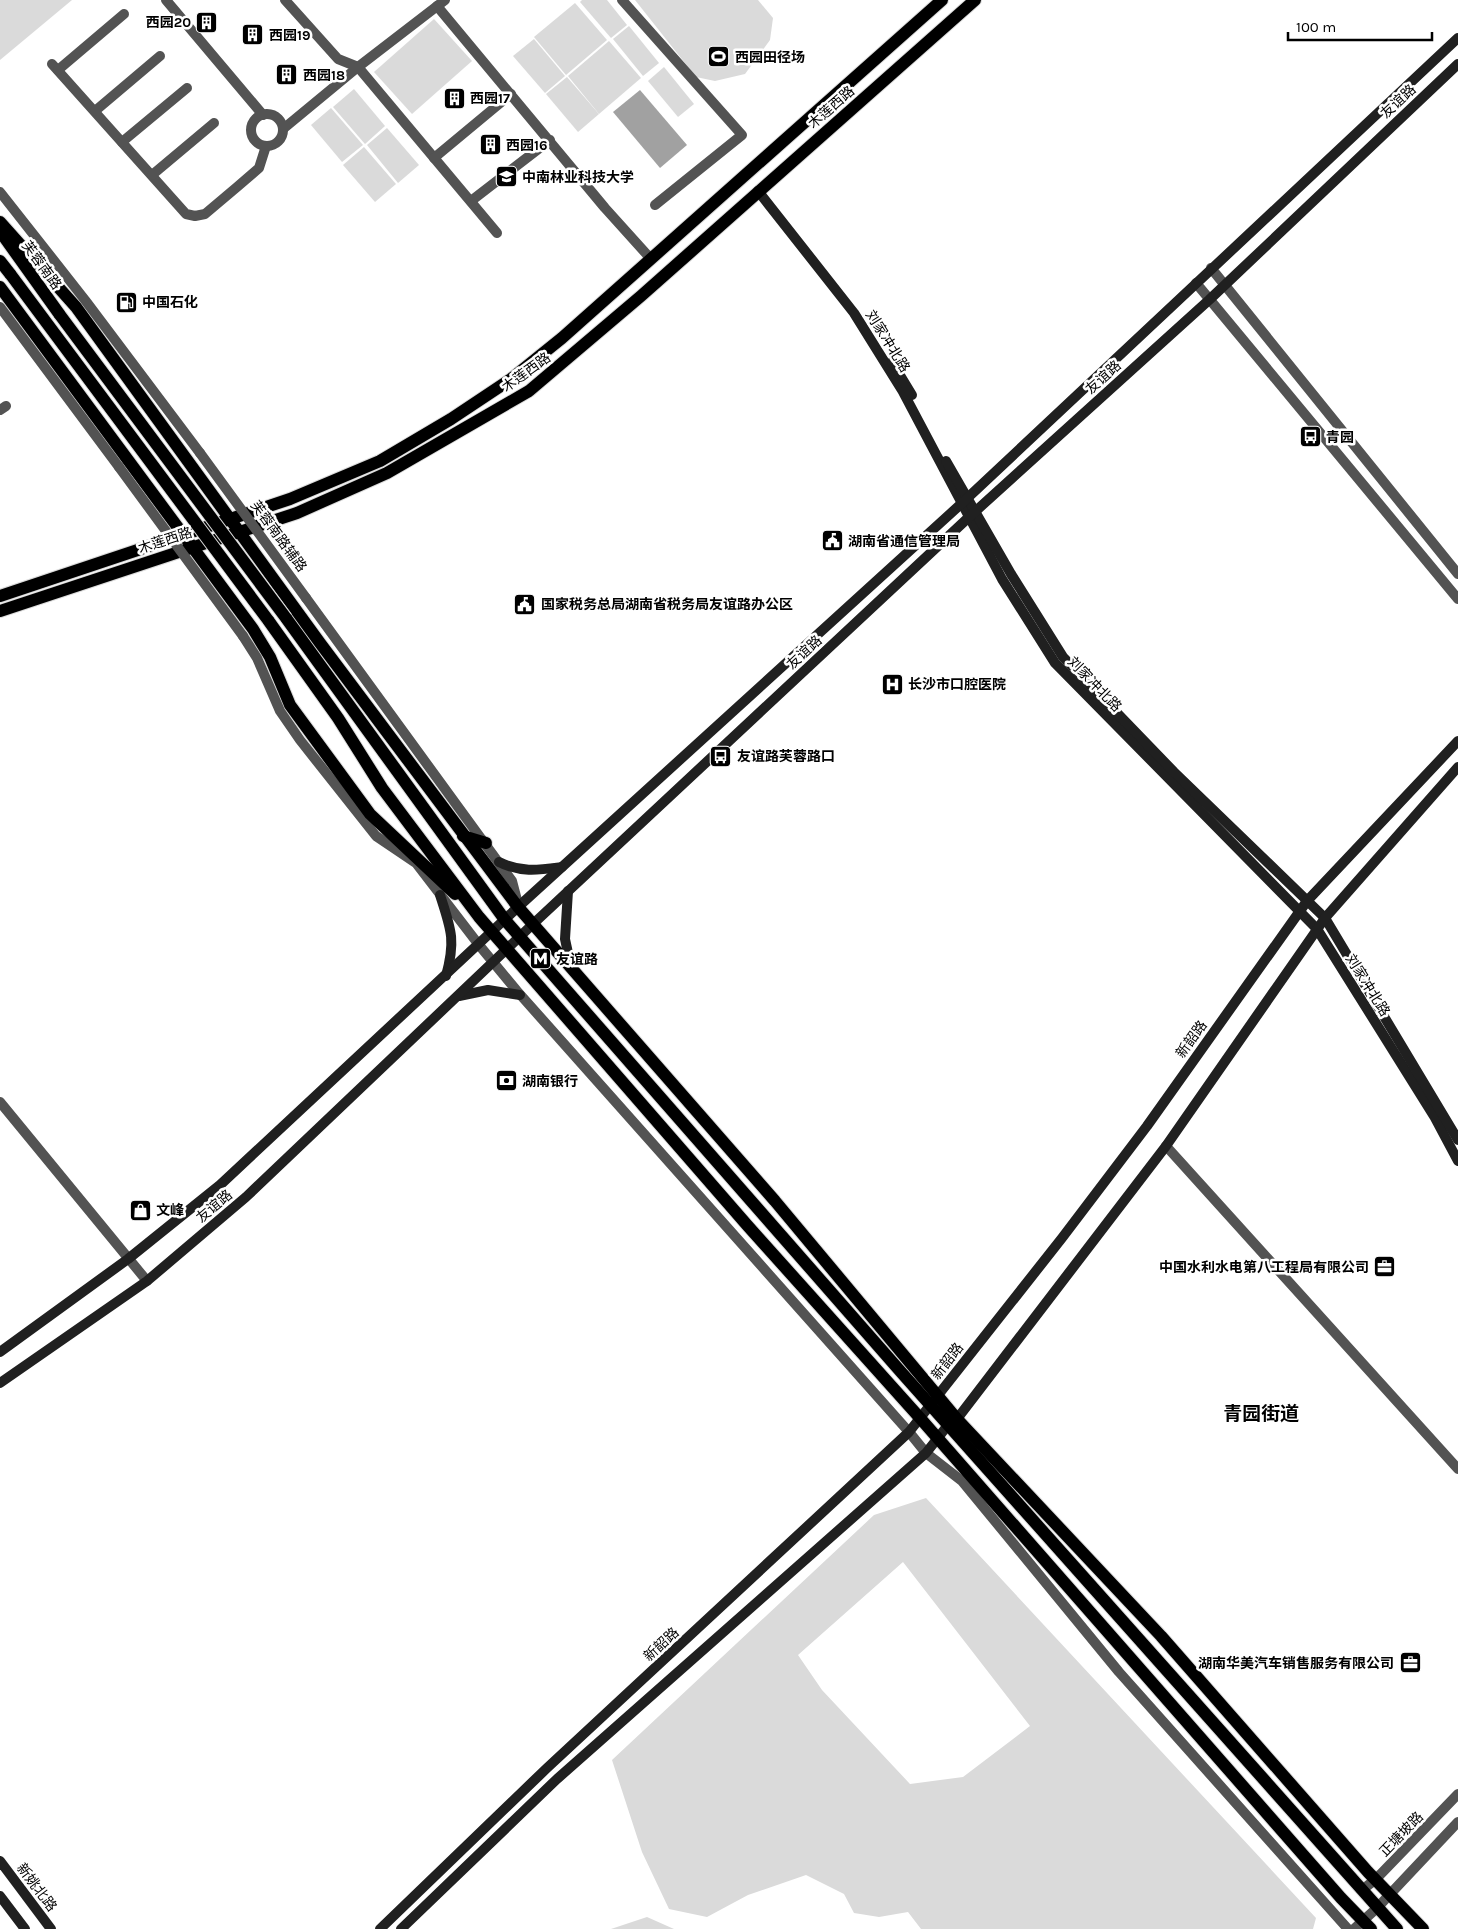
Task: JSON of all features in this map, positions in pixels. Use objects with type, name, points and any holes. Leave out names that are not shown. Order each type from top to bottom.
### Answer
[{"type":"main road","name":"木莲西路","points":[[0,596],[290,500],[380,461],[452,419],[518,373],[651,259],[942,0]]},
{"type":"main road","name":"木莲西路","points":[[0,611],[297,512],[387,473],[529,391],[572,356],[975,0]]},
{"type":"main road","name":"友谊路","points":[[0,1352],[128,1259],[220,1185],[518,907],[964,501],[1210,268],[1458,38]]},
{"type":"main road","name":"友谊路","points":[[0,1383],[147,1281],[246,1197],[494,963],[507,948],[520,938],[568,891],[972,515],[1209,300],[1458,64]]},
{"type":"main road","name":"刘家冲北路","points":[[760,190],[854,314],[902,390],[972,515],[1063,656],[1174,772],[1325,918],[1443,1111],[1458,1140]]},
{"type":"main road","points":[[0,222],[76,307],[238,532],[518,907],[776,1200],[952,1422],[1397,1929]]},
{"type":"main road","name":"芙蓉南路","points":[[0,231],[60,315],[286,618],[505,920],[934,1399]]},
{"type":"main road","points":[[0,261],[268,620],[338,718],[382,788],[479,917]]},
{"type":"main road","points":[[0,287],[193,546],[262,643],[290,705],[370,814],[416,863]]},
{"type":"main road","name":"刘家冲北路","points":[[972,515],[1002,580],[1055,663],[1317,929],[1434,1116],[1458,1161]]},
{"type":"main road","name":"新韶路","points":[[380,1929],[547,1768],[909,1432],[1062,1238],[1147,1126],[1307,901],[1458,741]]},
{"type":"main road","points":[[401,1929],[557,1779],[926,1453],[1166,1146],[1325,918],[1458,768]]},
{"type":"main road","points":[[438,827],[486,843]]},
{"type":"main road","points":[[385,830],[493,932],[740,1218],[920,1418],[1341,1898],[1363,1926]]},
{"type":"main road","points":[[499,862],[510,868],[528,871],[562,867]]},
{"type":"main road","points":[[568,891],[565,939],[571,967]]},
{"type":"main road","points":[[440,895],[450,926],[453,951],[446,976]]},
{"type":"main road","points":[[458,997],[488,990],[520,994]]},
{"type":"main road","points":[[952,1422],[1161,1636],[1376,1879],[1423,1929]]},
{"type":"main road","name":"新姚北路","points":[[0,1861],[51,1929]]},
{"type":"main road","points":[[0,1896],[25,1929]]},
{"type":"street","points":[[166,0],[263,115]]},
{"type":"street","points":[[285,0],[338,59],[358,67],[498,233]]},
{"type":"street","points":[[622,0],[742,135],[655,205]]},
{"type":"street","points":[[283,129],[279,119],[263,115],[254,122],[252,133],[256,142],[266,146],[276,144],[280,140],[283,129],[358,67],[441,3],[511,94],[605,208],[651,259]]},
{"type":"street","points":[[124,14],[55,67],[186,214],[196,216],[205,214],[259,168],[266,146]]},
{"type":"street","points":[[94,111],[160,56]]},
{"type":"street","points":[[122,142],[187,88]]},
{"type":"street","points":[[434,158],[511,94]]},
{"type":"street","points":[[152,175],[214,123]]},
{"type":"street","points":[[471,201],[550,140]]},
{"type":"street","name":"芙蓉南路辅路","points":[[0,192],[85,300],[200,453],[486,843],[512,880],[518,907]]},
{"type":"street","points":[[1210,268],[1458,574]]},
{"type":"street","points":[[1196,283],[1458,599]]},
{"type":"street","points":[[0,307],[242,636],[257,658],[280,711],[300,740],[376,836],[416,863],[479,945],[520,994],[926,1453],[962,1481],[1119,1672],[1348,1929]]},
{"type":"street","points":[[0,1102],[147,1281]]},
{"type":"street","points":[[1166,1146],[1458,1468]]},
{"type":"street","name":"正塘坡路","points":[[1362,1890],[1376,1879],[1458,1794]]},
{"type":"street","points":[[1363,1926],[1377,1908],[1458,1822]]},
{"type":"shaded area","points":[[0,0],[72,0],[0,60]]},
{"type":"shaded area","points":[[582,0],[607,0],[627,25],[611,38],[580,2]]},
{"type":"shaded area","name":"西园田径场","points":[[635,0],[758,0],[773,18],[770,40],[745,74],[715,81],[696,77]]},
{"type":"shaded area","points":[[575,3],[607,40],[566,75],[534,37]]},
{"type":"shaded area","points":[[434,19],[472,61],[412,114],[374,72]]},
{"type":"shaded area","points":[[629,26],[659,63],[643,76],[613,39]]},
{"type":"shaded area","points":[[534,39],[565,76],[545,93],[513,56]]},
{"type":"shaded area","points":[[609,41],[641,78],[599,114],[568,76]]},
{"type":"shaded area","points":[[664,67],[694,104],[678,117],[648,81]]},
{"type":"shaded area","points":[[567,77],[599,114],[578,132],[546,94]]},
{"type":"shaded area","points":[[354,89],[385,126],[365,144],[333,107]]},
{"type":"shaded area","points":[[640,90],[687,145],[660,168],[613,112]]},
{"type":"shaded area","points":[[331,108],[363,145],[342,162],[311,125]]},
{"type":"shaded area","points":[[387,128],[419,165],[398,183],[367,145]]},
{"type":"shaded area","points":[[364,147],[396,184],[375,202],[343,165]]},
{"type":"shaded area","points":[[926,1498],[1316,1918],[1313,1929],[921,1929],[908,1912],[879,1917],[854,1913],[844,1894],[806,1875],[748,1895],[707,1917],[669,1909],[642,1852],[612,1760],[874,1515]],"holes":[[[903,1562],[1030,1726],[963,1777],[910,1784],[822,1690],[798,1655]]]},
{"type":"shaded area","points":[[647,1917],[674,1929],[611,1929]]},
{"type":"place","name":"西园20","points":[[207,22]]},
{"type":"place","name":"西园19","points":[[253,35]]},
{"type":"place","name":"西园田径场","points":[[719,57]]},
{"type":"place","name":"西园18","points":[[287,75]]},
{"type":"place","name":"西园17","points":[[454,98]]},
{"type":"place","name":"西园16","points":[[490,145]]},
{"type":"place","name":"中南林业科技大学","points":[[506,177]]},
{"type":"place","name":"中国石化","points":[[126,302]]},
{"type":"place","name":"青园","points":[[1310,437]]},
{"type":"place","name":"湖南省通信管理局","points":[[832,541]]},
{"type":"place","name":"国家税务总局湖南省税务局友谊路办公区","points":[[525,604]]},
{"type":"place","name":"长沙市口腔医院","points":[[892,684]]},
{"type":"place","name":"友谊路芙蓉路口","points":[[721,756]]},
{"type":"place","name":"友谊路","points":[[540,959]]},
{"type":"place","name":"湖南银行","points":[[506,1081]]},
{"type":"place","name":"文峰","points":[[140,1210]]},
{"type":"place","name":"中国水利水电第八工程局有限公司","points":[[1385,1267]]},
{"type":"place","name":"湖南华美汽车销售服务有限公司","points":[[1410,1663]]},
{"type":"district","name":"青园街道","points":[[1261,1413]]}]
